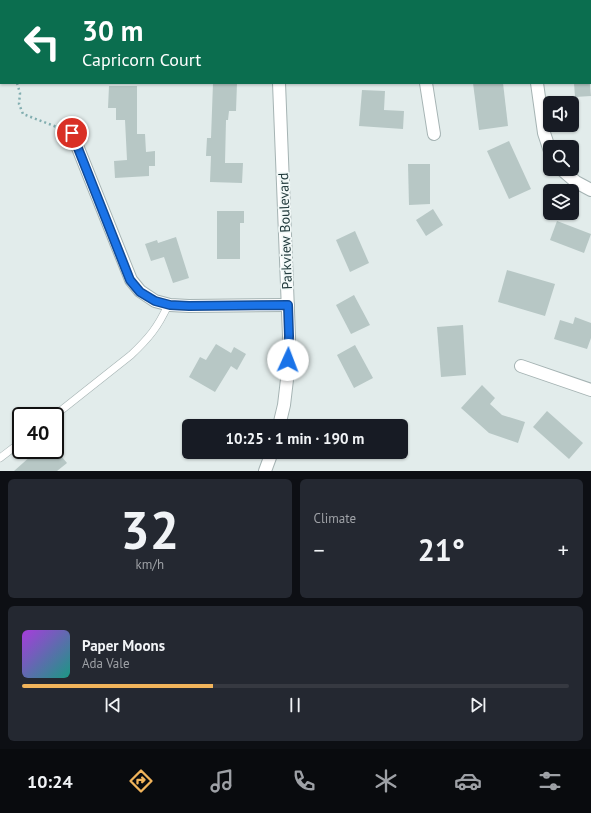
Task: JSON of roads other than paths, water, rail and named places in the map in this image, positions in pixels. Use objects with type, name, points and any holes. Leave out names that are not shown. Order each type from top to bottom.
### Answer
[{"type":"street","name":"Parkview Boulevard","points":[[279,84],[289,336],[288,371],[281,419]]},
{"type":"street","points":[[426,84],[434,134]]},
{"type":"street","points":[[537,84],[546,140]]},
{"type":"street","points":[[72,133],[130,280],[140,292],[155,301],[168,305],[288,305]]},
{"type":"street","points":[[569,176],[576,182],[591,190]]},
{"type":"street","points":[[521,366],[591,390]]},
{"type":"street","points":[[265,471],[269,459]]},
{"type":"lane","points":[[64,408],[141,346],[157,326],[168,305]]},
{"type":"lane","points":[[0,458],[12,449]]}]
